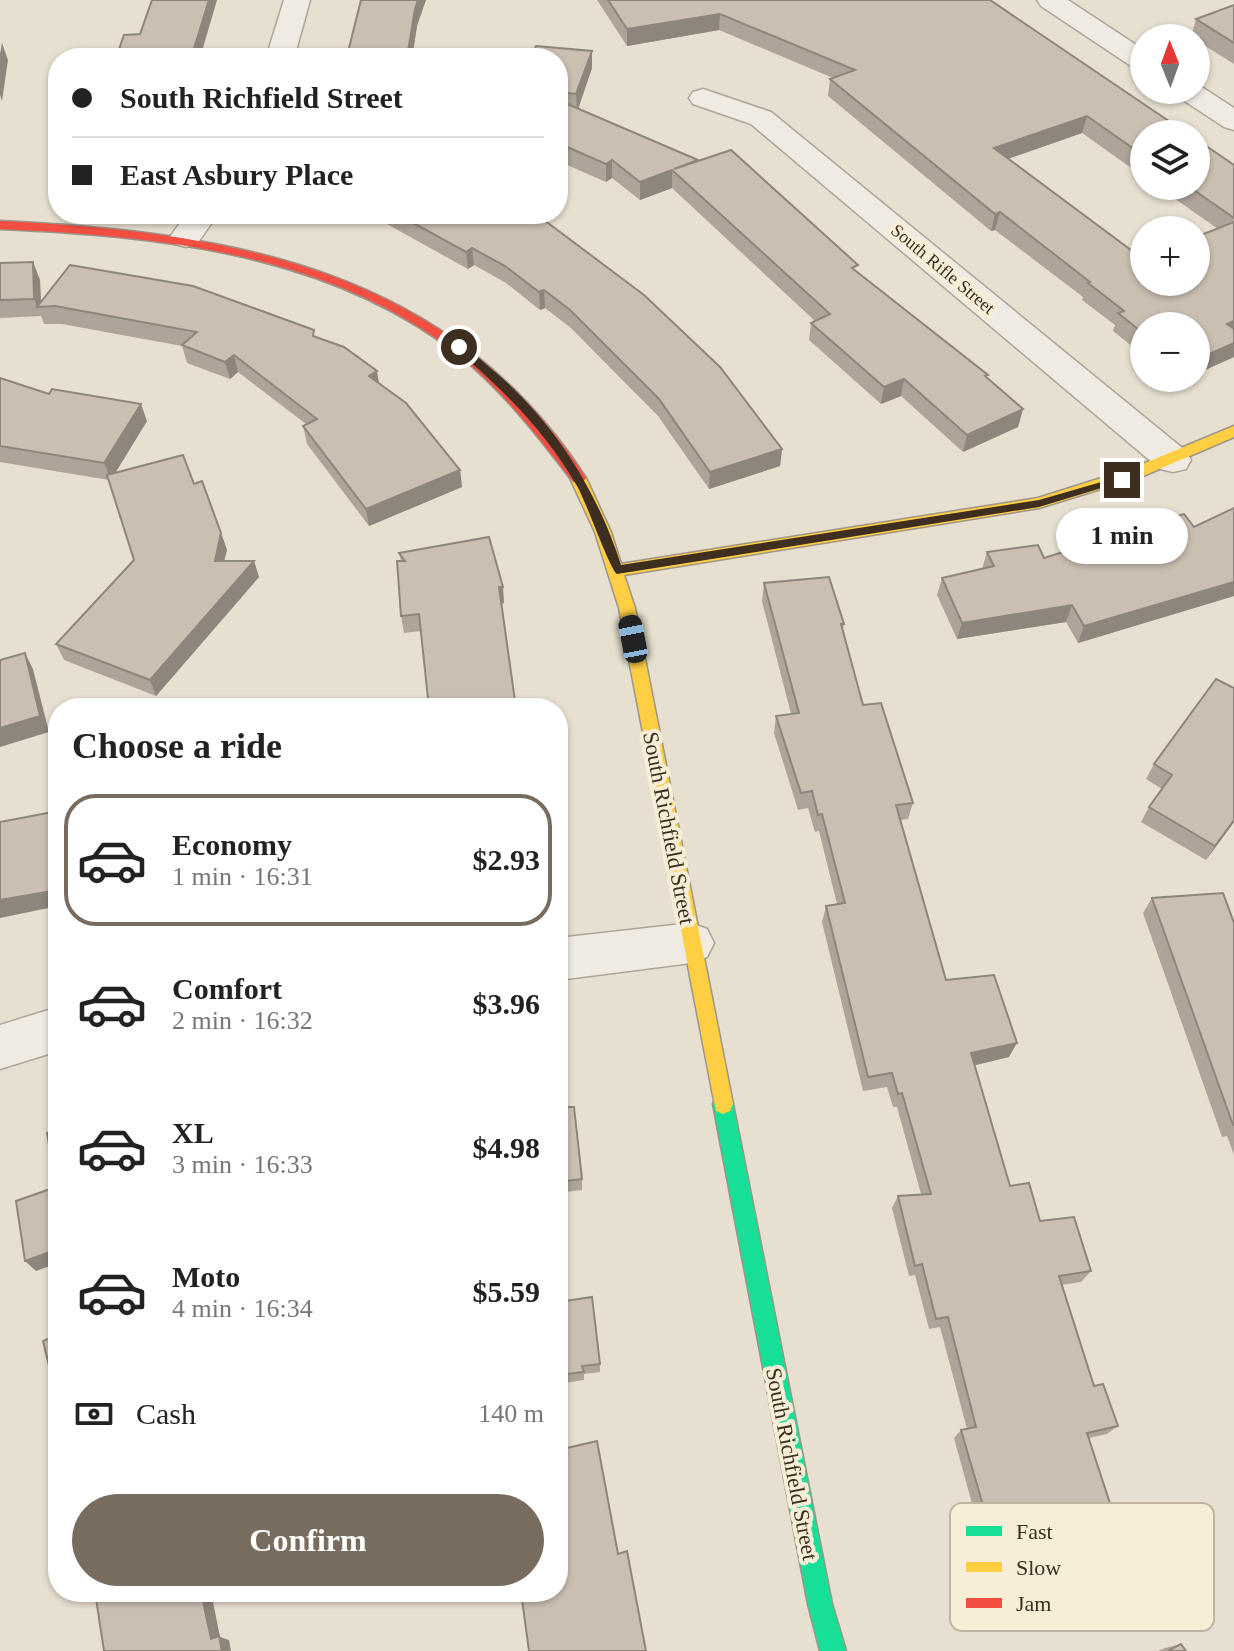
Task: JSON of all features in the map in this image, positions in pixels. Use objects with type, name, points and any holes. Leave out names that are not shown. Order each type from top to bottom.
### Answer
[{"type":"street","points":[[283,48],[297,0]]},
{"type":"street","points":[[1050,0],[1130,53]]},
{"type":"street","name":"South Rifle Street","points":[[703,98],[761,118],[1173,460]]},
{"type":"street","points":[[1208,104],[1234,121]]},
{"type":"street","name":"South Richfield Street","points":[[0,225],[116,228],[194,225],[366,292],[414,317],[459,347],[500,381],[537,419],[582,485],[606,535],[617,570],[820,1604],[833,1651]]},
{"type":"street","points":[[617,570],[1039,503],[1096,489],[1173,460],[1234,431]]},
{"type":"street","points":[[568,958],[691,943]]},
{"type":"street","points":[[0,1047],[48,1032]]},
{"type":"building","points":[[152,0],[209,0],[194,48],[119,48],[124,35],[140,34]]},
{"type":"building","points":[[361,0],[418,0],[409,48],[349,48]]},
{"type":"building","points":[[608,0],[990,0],[1130,95],[1130,104],[1144,104],[1167,120],[1130,120],[1130,146],[1087,116],[994,148],[1130,249],[1130,296],[1210,296],[1210,231],[1234,222],[1234,321],[1227,324],[1234,329],[1234,343],[1210,354],[1210,312],[1130,312],[1130,323],[1118,313],[1124,311],[1090,282],[1000,212],[995,214],[830,79],[855,70],[720,14],[627,29]]},
{"type":"building","points":[[1234,5],[1234,43],[1210,28],[1210,24],[1196,19]]},
{"type":"building","points":[[568,49],[592,51],[576,94],[568,93]]},
{"type":"building","points":[[568,104],[698,160],[674,169],[731,150],[858,265],[852,268],[988,375],[985,376],[1023,409],[967,435],[904,379],[884,387],[811,323],[830,314],[672,170],[640,182],[612,160],[606,164],[568,147]]},
{"type":"building","points":[[1210,149],[1234,165],[1234,218],[1208,200]]},
{"type":"building","points":[[415,224],[549,224],[644,295],[720,367],[782,449],[710,472],[659,399],[570,310],[544,290],[539,292],[505,266],[472,248],[466,252]]},
{"type":"building","points":[[33,262],[34,299],[0,300],[0,263]]},
{"type":"building","points":[[70,265],[193,286],[314,330],[313,336],[344,347],[377,371],[369,376],[406,403],[460,470],[366,509],[303,426],[317,419],[234,355],[225,362],[182,345],[197,332],[55,306],[37,307]]},
{"type":"building","points":[[0,378],[49,394],[52,389],[141,404],[104,463],[0,446]]},
{"type":"building","points":[[183,455],[194,484],[202,481],[221,533],[215,561],[254,561],[150,680],[56,644],[134,560],[107,475]]},
{"type":"building","points":[[1234,508],[1234,582],[1084,626],[1072,605],[962,623],[942,578],[994,566],[987,552],[1038,545],[1044,558],[1184,514],[1194,527]]},
{"type":"building","points":[[489,537],[503,587],[499,587],[515,698],[428,698],[419,614],[401,616],[397,561],[405,561],[399,553]]},
{"type":"building","points":[[829,577],[844,624],[841,624],[863,705],[881,703],[913,803],[896,805],[946,980],[994,975],[1017,1043],[971,1053],[1010,1186],[1029,1183],[1040,1221],[1074,1217],[1091,1271],[1059,1276],[1094,1386],[1103,1384],[1118,1426],[1087,1433],[1110,1503],[982,1503],[961,1430],[976,1427],[948,1317],[936,1319],[922,1264],[915,1266],[898,1196],[931,1194],[902,1093],[898,1094],[892,1073],[868,1077],[826,906],[845,903],[822,814],[818,815],[812,791],[801,793],[776,716],[799,713],[764,583]]},
{"type":"building","points":[[25,653],[40,716],[0,728],[0,660]]},
{"type":"building","points":[[1216,679],[1234,688],[1234,820],[1215,846],[1149,807],[1172,775],[1154,764]]},
{"type":"building","points":[[48,813],[48,892],[0,900],[0,822]]},
{"type":"building","points":[[1223,893],[1234,923],[1234,1125],[1152,898]]},
{"type":"building","points":[[568,1107],[574,1107],[582,1179],[568,1181]]},
{"type":"building","points":[[48,1190],[48,1253],[25,1261],[16,1201]]},
{"type":"building","points":[[592,1297],[600,1364],[582,1366],[584,1372],[568,1374],[568,1301]]},
{"type":"building","points":[[48,1339],[48,1362],[43,1341]]},
{"type":"building","points":[[597,1441],[618,1554],[627,1551],[646,1651],[529,1651],[522,1602],[568,1602],[568,1448]]},
{"type":"building","points":[[97,1602],[203,1602],[211,1639],[219,1636],[222,1651],[104,1651]]},
{"type":"building","points":[[1181,1644],[1186,1651],[1168,1651]]},
{"type":"traffic: fast","points":[[723,1104],[820,1604],[833,1651]]},
{"type":"traffic: slow","points":[[617,570],[1039,503],[1138,472],[1234,431]]},
{"type":"traffic: slow","points":[[578,478],[603,532],[627,608],[723,1104]]},
{"type":"traffic: jam","points":[[0,225],[85,229],[168,238],[248,253],[325,276],[397,309],[464,352],[525,408],[578,478]]},
{"type":"route","points":[[459,347],[500,381],[537,419],[582,485],[606,535],[617,570],[1039,503],[1122,480]]}]
